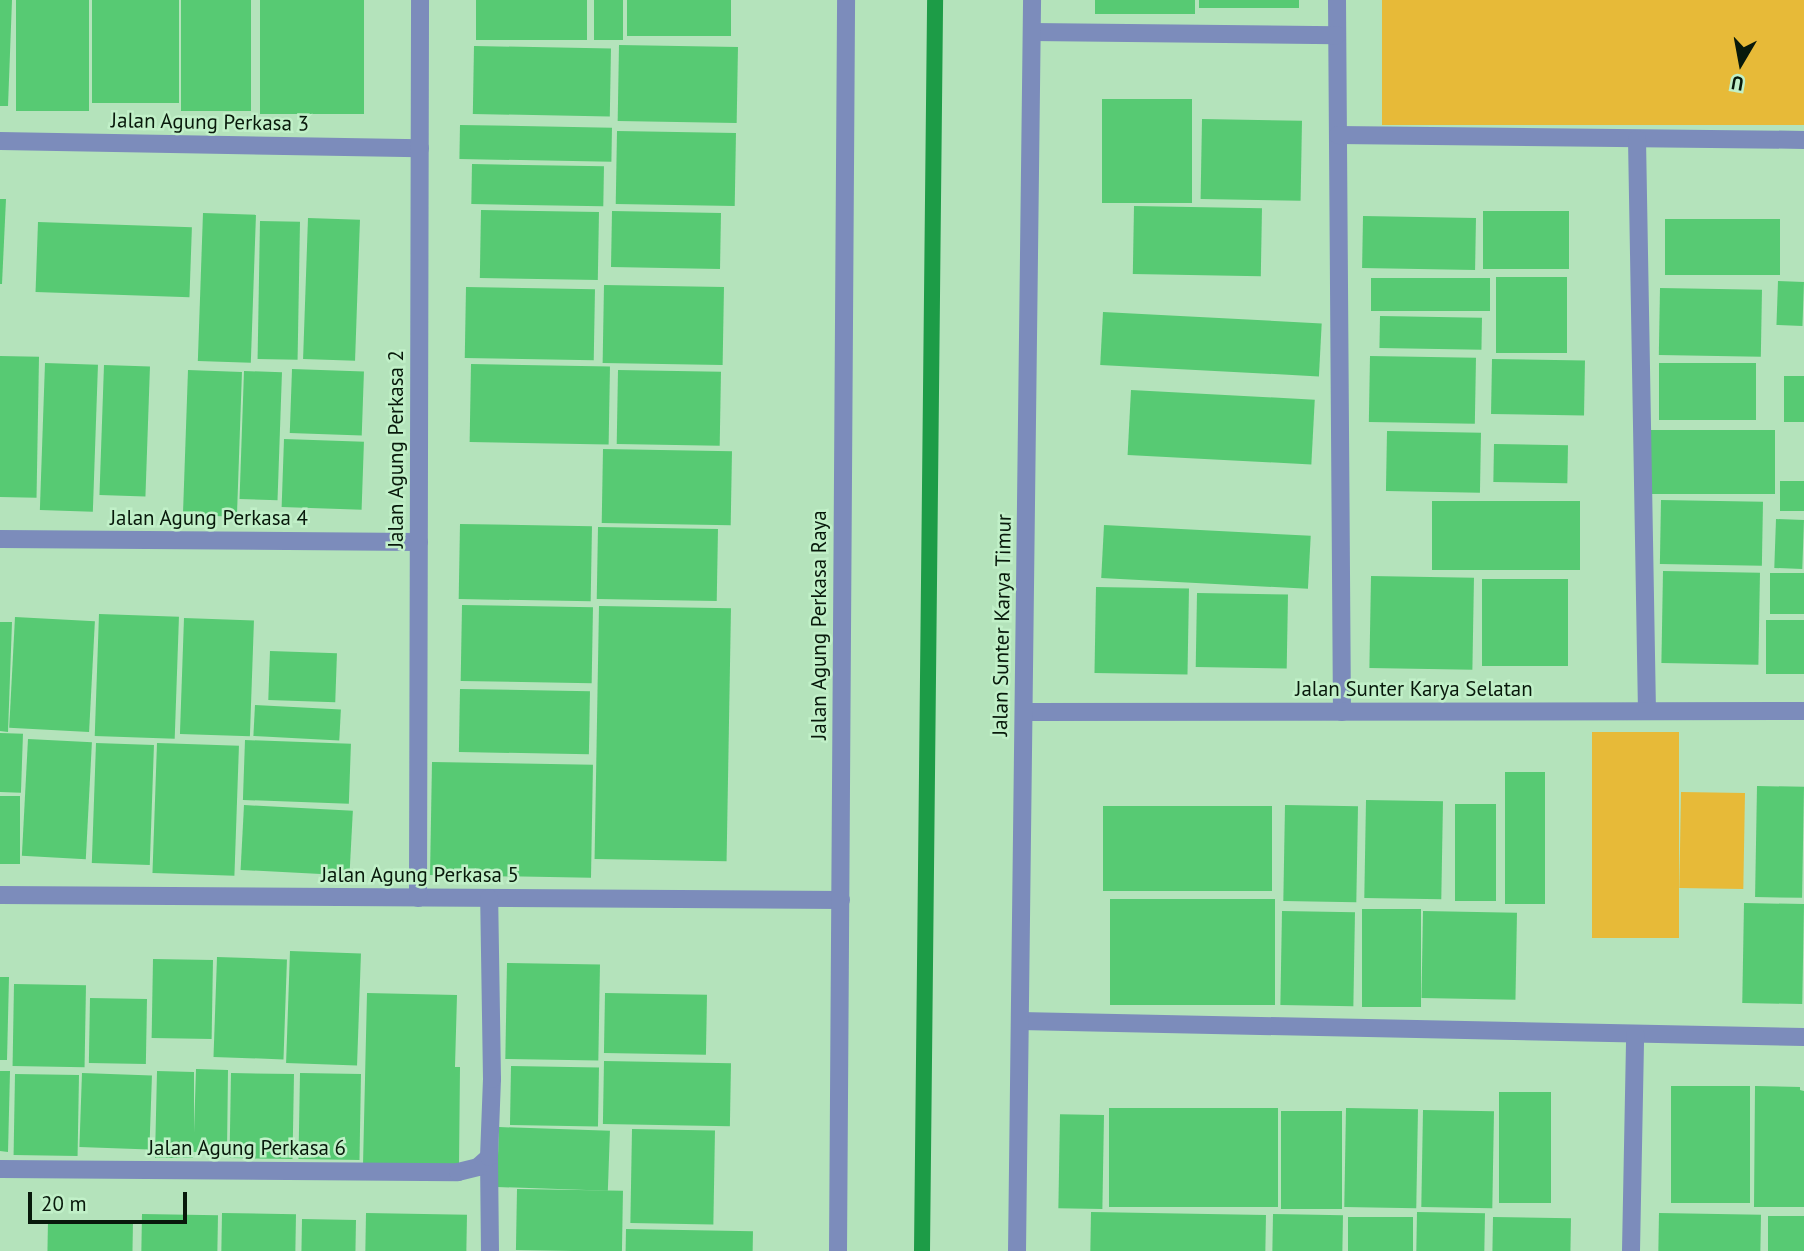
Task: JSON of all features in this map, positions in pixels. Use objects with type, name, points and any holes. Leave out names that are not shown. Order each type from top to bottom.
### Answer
[{"type":"street","name":"Jalan Agung Perkasa 2","points":[[418,898],[420,0]]},
{"type":"street","name":"Jalan Agung Perkasa Raya","points":[[838,1251],[846,0]]},
{"type":"street","name":"Jalan Sunter Karya Timur","points":[[1017,1251],[1032,0]]},
{"type":"street","points":[[1337,0],[1342,712]]},
{"type":"street","points":[[1032,32],[1337,35]]},
{"type":"street","points":[[1338,135],[1804,140]]},
{"type":"street","points":[[1637,139],[1647,711]]},
{"type":"street","name":"Jalan Agung Perkasa 3","points":[[0,141],[420,148]]},
{"type":"street","name":"Jalan Agung Perkasa 4","points":[[0,539],[419,542]]},
{"type":"street","name":"Jalan Sunter Karya Selatan","points":[[1024,712],[1804,710]]},
{"type":"street","name":"Jalan Agung Perkasa 5","points":[[0,895],[841,900]]},
{"type":"street","points":[[489,898],[492,1079],[490,1251]]},
{"type":"street","points":[[1020,1021],[1804,1037]]},
{"type":"street","points":[[1631,1251],[1635,1034]]},
{"type":"street","name":"Jalan Agung Perkasa 6","points":[[0,1169],[458,1172],[478,1167],[489,1157]]},
{"type":"shaded area","points":[[1382,0],[1804,0],[1804,125],[1382,125]]},
{"type":"shaded area","points":[[1592,732],[1679,732],[1679,938],[1592,938]]},
{"type":"shaded area","points":[[1681,792],[1745,793],[1743,889],[1679,888]]},
{"type":"building","points":[[0,0],[12,0],[8,106],[0,106]]},
{"type":"building","points":[[16,0],[89,0],[89,111],[16,111]]},
{"type":"building","points":[[92,0],[179,0],[179,103],[92,103]]},
{"type":"building","points":[[181,0],[251,0],[251,111],[181,111]]},
{"type":"building","points":[[260,0],[364,0],[364,114],[260,114]]},
{"type":"building","points":[[476,0],[587,0],[587,40],[476,40]]},
{"type":"building","points":[[594,0],[623,0],[623,40],[594,40]]},
{"type":"building","points":[[627,0],[731,0],[731,36],[627,36]]},
{"type":"building","points":[[1095,0],[1195,0],[1195,14],[1095,14]]},
{"type":"building","points":[[1199,0],[1299,0],[1299,8],[1199,8]]},
{"type":"building","points":[[619,45],[738,47],[737,123],[618,121]]},
{"type":"building","points":[[474,46],[611,48],[610,116],[473,114]]},
{"type":"building","points":[[1102,99],[1192,99],[1192,203],[1102,203]]},
{"type":"building","points":[[1202,119],[1302,121],[1301,201],[1201,199]]},
{"type":"building","points":[[460,125],[612,128],[611,162],[459,159]]},
{"type":"building","points":[[617,131],[736,133],[735,206],[616,204]]},
{"type":"building","points":[[472,164],[604,166],[603,206],[471,204]]},
{"type":"building","points":[[0,199],[6,199],[2,284],[0,284]]},
{"type":"building","points":[[1134,206],[1262,208],[1261,276],[1133,274]]},
{"type":"building","points":[[481,210],[599,212],[598,280],[480,278]]},
{"type":"building","points":[[612,211],[721,213],[720,269],[611,267]]},
{"type":"building","points":[[1483,211],[1569,211],[1569,269],[1483,269]]},
{"type":"building","points":[[203,213],[256,215],[251,363],[198,361]]},
{"type":"building","points":[[1363,216],[1476,218],[1475,270],[1362,268]]},
{"type":"building","points":[[308,218],[360,220],[355,361],[303,359]]},
{"type":"building","points":[[1665,219],[1780,219],[1780,275],[1665,275]]},
{"type":"building","points":[[260,221],[300,222],[298,360],[258,359]]},
{"type":"building","points":[[38,222],[192,227],[189,297],[36,292]]},
{"type":"building","points":[[1496,277],[1567,277],[1567,353],[1496,353]]},
{"type":"building","points":[[1371,278],[1490,278],[1490,311],[1371,311]]},
{"type":"building","points":[[1778,281],[1804,282],[1802,326],[1776,325]]},
{"type":"building","points":[[604,285],[724,287],[723,365],[603,363]]},
{"type":"building","points":[[466,287],[595,289],[594,360],[465,358]]},
{"type":"building","points":[[1660,288],[1762,290],[1761,357],[1659,355]]},
{"type":"building","points":[[1103,312],[1322,323],[1319,376],[1100,365]]},
{"type":"building","points":[[1380,316],[1482,318],[1481,350],[1379,348]]},
{"type":"building","points":[[0,356],[39,357],[37,498],[0,497]]},
{"type":"building","points":[[1370,356],[1476,358],[1475,424],[1369,422]]},
{"type":"building","points":[[1492,359],[1585,361],[1584,416],[1491,414]]},
{"type":"building","points":[[45,363],[98,365],[93,512],[40,510]]},
{"type":"building","points":[[1659,363],[1756,363],[1756,420],[1659,420]]},
{"type":"building","points":[[471,364],[610,366],[609,444],[470,442]]},
{"type":"building","points":[[104,365],[150,367],[145,497],[99,495]]},
{"type":"building","points":[[292,369],[364,372],[362,435],[290,433]]},
{"type":"building","points":[[188,370],[242,372],[237,517],[183,515]]},
{"type":"building","points":[[618,370],[721,372],[720,446],[617,444]]},
{"type":"building","points":[[244,371],[282,372],[278,500],[240,499]]},
{"type":"building","points":[[1784,376],[1804,376],[1804,422],[1784,422]]},
{"type":"building","points":[[1131,390],[1315,400],[1311,465],[1128,455]]},
{"type":"building","points":[[1645,430],[1775,430],[1775,494],[1645,494]]},
{"type":"building","points":[[1387,431],[1481,433],[1480,493],[1386,491]]},
{"type":"building","points":[[284,439],[364,442],[362,510],[282,507]]},
{"type":"building","points":[[1494,444],[1568,445],[1567,483],[1493,482]]},
{"type":"building","points":[[603,449],[732,451],[731,525],[602,523]]},
{"type":"building","points":[[1780,481],[1804,481],[1804,511],[1780,511]]},
{"type":"building","points":[[1661,500],[1763,502],[1762,566],[1660,564]]},
{"type":"building","points":[[1432,501],[1580,501],[1580,570],[1432,570]]},
{"type":"building","points":[[1776,519],[1804,520],[1802,569],[1774,568]]},
{"type":"building","points":[[460,524],[592,526],[591,601],[459,599]]},
{"type":"building","points":[[1104,525],[1311,536],[1308,589],[1101,578]]},
{"type":"building","points":[[598,527],[718,529],[717,601],[597,599]]},
{"type":"building","points":[[1663,571],[1760,573],[1758,665],[1661,663]]},
{"type":"building","points":[[1770,573],[1804,573],[1804,614],[1770,614]]},
{"type":"building","points":[[1371,576],[1474,578],[1472,670],[1369,668]]},
{"type":"building","points":[[1482,579],[1568,579],[1568,666],[1482,666]]},
{"type":"building","points":[[1096,587],[1189,589],[1187,675],[1094,673]]},
{"type":"building","points":[[1197,593],[1288,595],[1287,669],[1196,667]]},
{"type":"building","points":[[462,605],[593,607],[592,683],[461,681]]},
{"type":"building","points":[[599,606],[731,608],[727,861],[595,859]]},
{"type":"building","points":[[99,614],[179,617],[175,739],[95,736]]},
{"type":"building","points":[[15,617],[95,621],[89,732],[9,728]]},
{"type":"building","points":[[184,618],[254,620],[250,736],[180,734]]},
{"type":"building","points":[[1766,620],[1804,620],[1804,674],[1766,674]]},
{"type":"building","points":[[0,622],[12,622],[8,732],[0,731]]},
{"type":"building","points":[[270,651],[337,653],[335,702],[268,700]]},
{"type":"building","points":[[460,689],[590,691],[589,754],[459,752]]},
{"type":"building","points":[[255,705],[341,710],[339,740],[253,736]]},
{"type":"building","points":[[0,733],[23,734],[21,793],[0,792]]},
{"type":"building","points":[[28,739],[92,742],[86,859],[22,856]]},
{"type":"building","points":[[245,740],[351,744],[349,804],[243,800]]},
{"type":"building","points":[[96,743],[154,745],[150,865],[92,863]]},
{"type":"building","points":[[157,743],[239,746],[234,876],[152,873]]},
{"type":"building","points":[[432,762],[593,765],[591,878],[430,875]]},
{"type":"building","points":[[1505,772],[1545,772],[1545,904],[1505,904]]},
{"type":"building","points":[[1757,786],[1804,787],[1802,898],[1755,897]]},
{"type":"building","points":[[0,796],[20,796],[20,864],[0,864]]},
{"type":"building","points":[[1366,800],[1443,801],[1441,899],[1364,898]]},
{"type":"building","points":[[1455,804],[1496,804],[1496,901],[1455,901]]},
{"type":"building","points":[[244,805],[353,811],[349,876],[241,870]]},
{"type":"building","points":[[1285,805],[1358,806],[1356,902],[1283,901]]},
{"type":"building","points":[[1103,806],[1272,806],[1272,891],[1103,891]]},
{"type":"building","points":[[1110,899],[1275,899],[1275,1005],[1110,1005]]},
{"type":"building","points":[[1744,903],[1804,904],[1802,1004],[1742,1003]]},
{"type":"building","points":[[1362,909],[1421,909],[1421,1007],[1362,1007]]},
{"type":"building","points":[[1282,911],[1355,912],[1353,1006],[1280,1005]]},
{"type":"building","points":[[1423,911],[1517,913],[1515,1000],[1421,998]]},
{"type":"building","points":[[290,951],[361,953],[357,1065],[286,1063]]},
{"type":"building","points":[[217,957],[287,959],[283,1059],[214,1057]]},
{"type":"building","points":[[153,959],[213,960],[212,1039],[152,1038]]},
{"type":"building","points":[[507,963],[600,965],[598,1061],[505,1059]]},
{"type":"building","points":[[0,977],[9,977],[7,1060],[0,1060]]},
{"type":"building","points":[[14,984],[86,985],[85,1067],[13,1066]]},
{"type":"building","points":[[367,993],[457,995],[455,1067],[460,1067],[459,1167],[363,1165]]},
{"type":"building","points":[[605,993],[707,995],[706,1055],[604,1053]]},
{"type":"building","points":[[90,998],[147,999],[146,1064],[89,1063]]},
{"type":"building","points":[[604,1061],[731,1063],[730,1126],[603,1124]]},
{"type":"building","points":[[511,1066],[599,1068],[598,1127],[510,1125]]},
{"type":"building","points":[[196,1069],[228,1070],[227,1152],[193,1152],[193,1158],[155,1158],[157,1071],[194,1072],[194,1133]]},
{"type":"building","points":[[0,1071],[10,1071],[8,1152],[0,1151]]},
{"type":"building","points":[[82,1073],[152,1075],[149,1149],[79,1147]]},
{"type":"building","points":[[231,1073],[294,1074],[293,1159],[230,1158]]},
{"type":"building","points":[[300,1073],[361,1074],[359,1160],[298,1159]]},
{"type":"building","points":[[15,1074],[79,1075],[78,1156],[14,1155]]},
{"type":"building","points":[[1671,1086],[1750,1086],[1750,1203],[1671,1203]]},
{"type":"building","points":[[1755,1086],[1800,1087],[1800,1090],[1804,1091],[1804,1207],[1754,1207]]},
{"type":"building","points":[[1499,1092],[1551,1092],[1551,1203],[1499,1203]]},
{"type":"building","points":[[1109,1108],[1278,1108],[1278,1207],[1109,1207]]},
{"type":"building","points":[[1346,1108],[1418,1109],[1416,1208],[1344,1207]]},
{"type":"building","points":[[1423,1110],[1494,1111],[1492,1208],[1421,1207]]},
{"type":"building","points":[[1281,1111],[1342,1111],[1342,1209],[1281,1209]]},
{"type":"building","points":[[1060,1114],[1104,1115],[1102,1209],[1058,1208]]},
{"type":"building","points":[[499,1127],[610,1131],[608,1191],[497,1187]]},
{"type":"building","points":[[632,1129],[715,1130],[713,1224],[630,1223]]},
{"type":"building","points":[[517,1189],[623,1191],[622,1251],[516,1250]]},
{"type":"building","points":[[1091,1212],[1266,1215],[1265,1251],[1090,1251]]},
{"type":"building","points":[[1417,1212],[1485,1213],[1484,1251],[1416,1251]]},
{"type":"building","points":[[222,1213],[296,1214],[295,1251],[221,1251]]},
{"type":"building","points":[[366,1213],[467,1215],[466,1251],[365,1251]]},
{"type":"building","points":[[1659,1213],[1761,1215],[1760,1251],[1658,1251]]},
{"type":"building","points":[[142,1214],[218,1215],[217,1251],[141,1251]]},
{"type":"building","points":[[1273,1214],[1343,1215],[1342,1251],[1272,1251]]},
{"type":"building","points":[[1768,1216],[1804,1216],[1804,1251],[1768,1251]]},
{"type":"building","points":[[1348,1217],[1413,1217],[1413,1251],[1348,1251]]},
{"type":"building","points":[[1493,1217],[1571,1218],[1570,1251],[1492,1251]]},
{"type":"building","points":[[302,1219],[356,1220],[355,1251],[301,1251]]},
{"type":"building","points":[[48,1220],[133,1221],[132,1251],[47,1251]]},
{"type":"building","points":[[626,1229],[753,1231],[753,1251],[626,1251]]},
{"type":"waterway","points":[[922,1251],[935,0]]}]
